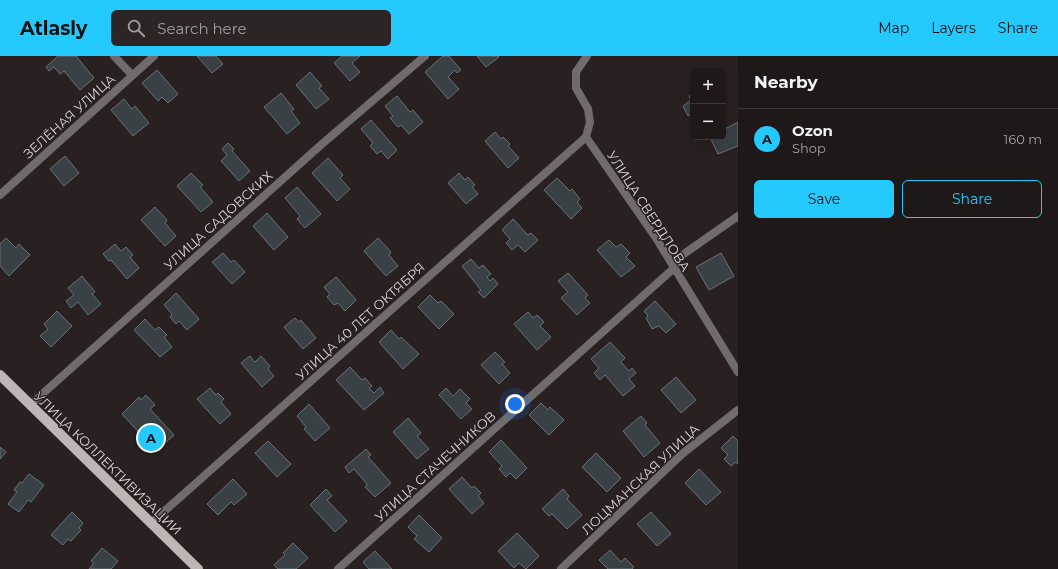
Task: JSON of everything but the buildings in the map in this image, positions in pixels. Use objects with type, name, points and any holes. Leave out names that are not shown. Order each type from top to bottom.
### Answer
[{"type":"main road","name":"УЛИЦА КОЛЛЕКТИВИЗАЦИИ","points":[[0,375],[198,569]]},
{"type":"street","points":[[114,56],[132,75]]},
{"type":"street","name":"ЗЕЛЁНАЯ УЛИЦА","points":[[0,195],[154,56]]},
{"type":"street","name":"УЛИЦА САДОВСКИХ","points":[[30,405],[322,144],[425,56]]},
{"type":"street","points":[[586,137],[590,122],[588,109],[576,88],[576,72],[587,56]]},
{"type":"street","name":"УЛИЦА СВЕРДЛОВА","points":[[586,137],[656,238],[673,269],[738,372]]},
{"type":"street","name":"УЛИЦА 40 ЛЕТ ОКТЯБРЯ","points":[[151,523],[586,137]]},
{"type":"street","name":"УЛИЦА СТАЧЕЧНИКОВ","points":[[338,569],[673,269],[678,258],[738,216]]},
{"type":"street","name":"ЛОЦМАНСКАЯ УЛИЦА","points":[[561,569],[682,454],[738,410]]},
{"type":"place","name":"Ozon","points":[[151,438]]}]
